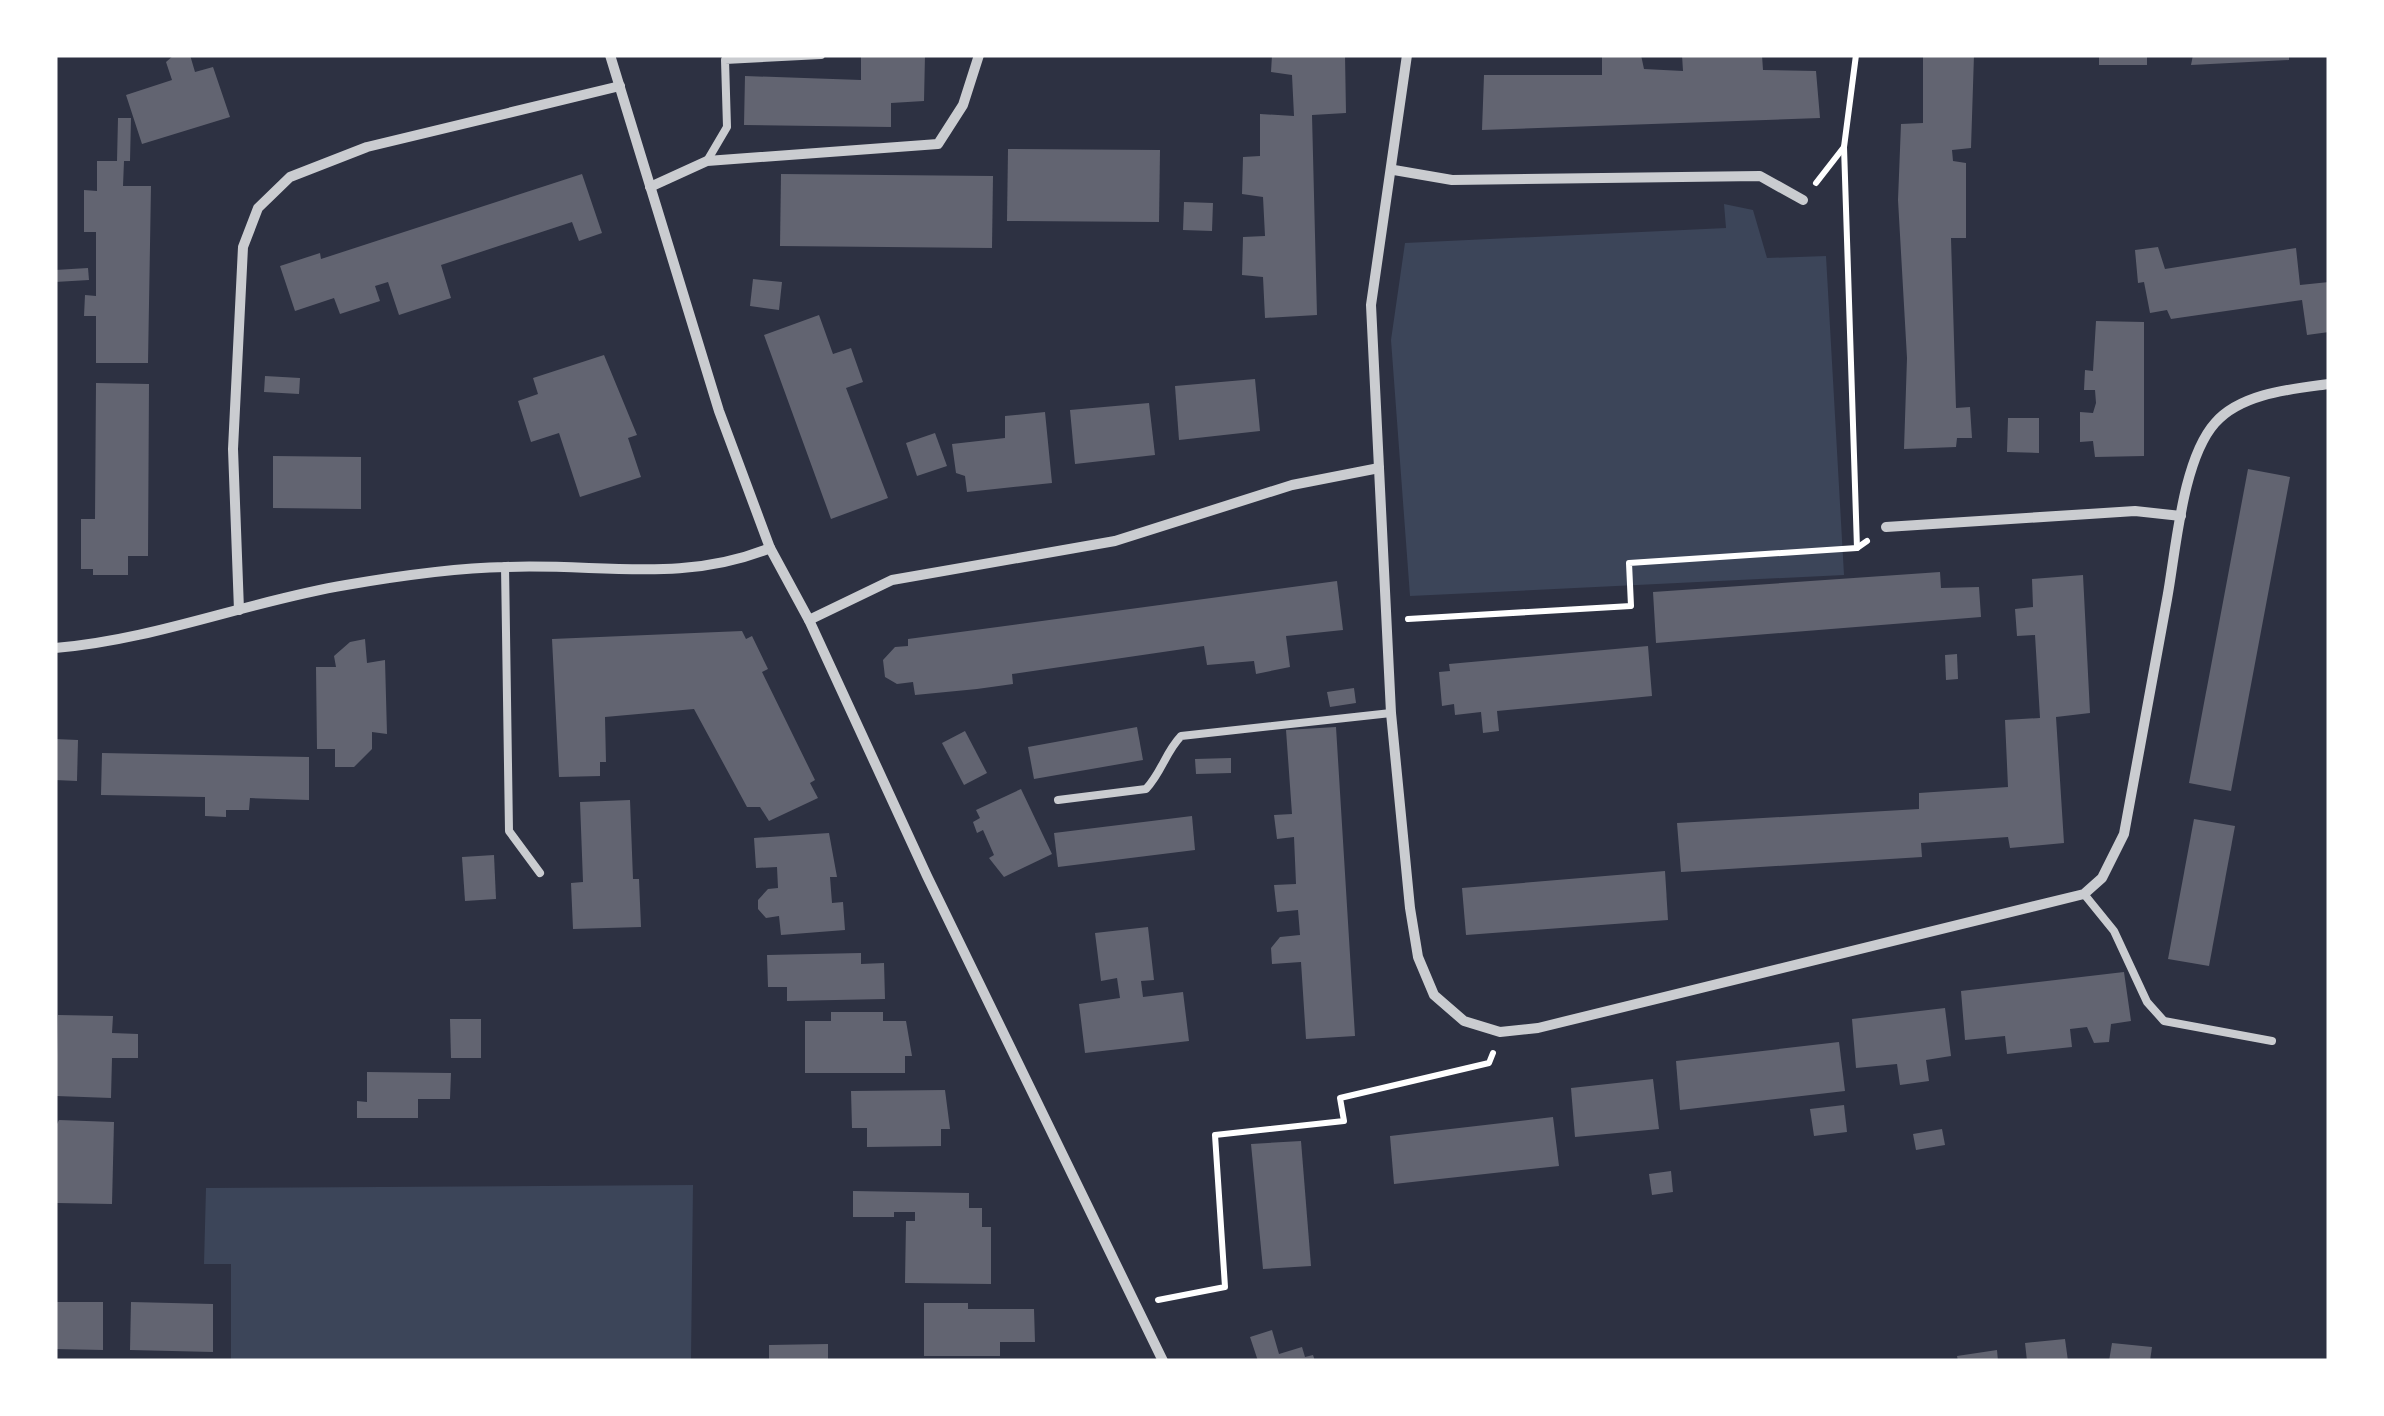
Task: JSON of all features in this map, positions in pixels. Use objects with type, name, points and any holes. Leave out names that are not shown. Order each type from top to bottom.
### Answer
[{"type":"street","points":[[610,55],[719,411],[770,548],[1163,1361]]},
{"type":"street","points":[[650,186],[707,161],[938,144],[963,105],[979,55]]},
{"type":"street","points":[[1407,55],[1394,170],[1379,234],[1371,304],[1391,713],[1418,957],[1434,995],[1464,1022],[1500,1032],[1557,1024],[2084,894],[2102,878],[2124,834],[2181,516],[2203,440],[2216,420],[2266,395],[2329,384]]},
{"type":"street","points":[[240,610],[233,448],[243,246],[258,208],[290,177],[367,147],[620,86]]},
{"type":"street","points":[[1394,170],[1452,180],[1760,176],[1803,200]]},
{"type":"street","points":[[808,620],[892,580],[1100,545],[1292,485],[1379,468]]},
{"type":"street","points":[[1886,527],[2135,511],[2181,516]]},
{"type":"street","points":[[55,648],[345,585],[505,566],[694,570],[730,564],[770,548]]},
{"type":"lane","points":[[707,161],[727,127],[725,60],[821,55]]},
{"type":"lane","points":[[505,566],[508,831],[540,874]]},
{"type":"lane","points":[[1058,800],[1146,789],[1160,773],[1165,752],[1181,736],[1391,713]]},
{"type":"lane","points":[[2084,894],[2114,932],[2147,1002],[2164,1022],[2272,1041]]},
{"type":"path","points":[[1856,55],[1844,147],[1857,548]]},
{"type":"path","points":[[1803,200],[1844,147]]},
{"type":"path","points":[[1386,620],[1631,606],[1629,563],[1857,548],[1886,527]]},
{"type":"path","points":[[1138,1304],[1226,1287],[1215,1135],[1344,1121],[1340,1098],[1489,1063],[1500,1032]]},
{"type":"shaded area","points":[[1724,204],[1753,210],[1767,258],[1826,256],[1844,575],[1410,596],[1391,340],[1405,243],[1726,228]]},
{"type":"shaded area","points":[[693,1185],[691,1361],[231,1361],[231,1264],[204,1264],[206,1188]]},
{"type":"building","points":[[174,55],[190,55],[195,72],[213,67],[230,117],[142,144],[126,95],[172,80],[166,62]]},
{"type":"building","points":[[861,55],[925,55],[924,101],[891,103],[891,127],[744,125],[745,76],[861,80]]},
{"type":"building","points":[[1272,55],[1345,55],[1346,113],[1312,115],[1317,315],[1265,318],[1263,277],[1242,275],[1243,237],[1265,236],[1263,197],[1242,194],[1243,157],[1260,156],[1260,114],[1294,116],[1292,75],[1271,72]]},
{"type":"building","points":[[1602,55],[1641,55],[1644,69],[1683,71],[1682,55],[1762,55],[1763,70],[1816,71],[1820,118],[1482,130],[1484,75],[1602,75]]},
{"type":"building","points":[[1923,55],[1974,55],[1971,148],[1952,150],[1953,161],[1966,163],[1966,238],[1951,238],[1956,408],[1970,407],[1972,438],[1957,438],[1956,447],[1904,449],[1907,358],[1898,200],[1901,124],[1923,123]]},
{"type":"building","points":[[2099,55],[2147,55],[2147,65],[2099,65]]},
{"type":"building","points":[[2193,55],[2289,55],[2289,60],[2191,65]]},
{"type":"building","points":[[118,118],[131,118],[130,161],[124,161],[123,186],[151,186],[148,363],[96,363],[96,316],[84,316],[85,295],[96,296],[96,232],[84,232],[84,190],[97,191],[97,161],[117,161]]},
{"type":"building","points":[[1008,149],[1160,150],[1159,222],[1007,221]]},
{"type":"building","points":[[582,174],[602,233],[579,241],[572,222],[441,265],[451,298],[399,315],[388,282],[375,286],[380,301],[340,314],[334,298],[295,311],[280,266],[320,253],[321,259]]},
{"type":"building","points":[[781,174],[993,176],[992,248],[780,246]]},
{"type":"building","points":[[1184,202],[1213,203],[1212,231],[1183,230]]},
{"type":"building","points":[[2158,247],[2165,269],[2296,248],[2300,285],[2329,282],[2329,332],[2307,335],[2302,300],[2171,319],[2167,310],[2150,313],[2144,282],[2138,283],[2135,250]]},
{"type":"building","points":[[88,268],[89,280],[55,282],[55,270]]},
{"type":"building","points":[[753,279],[782,282],[779,310],[750,306]]},
{"type":"building","points":[[819,315],[833,354],[851,348],[863,382],[846,388],[888,498],[831,519],[764,335]]},
{"type":"building","points":[[2096,321],[2144,322],[2144,456],[2095,457],[2093,441],[2080,442],[2080,412],[2093,413],[2096,403],[2095,390],[2084,390],[2085,370],[2093,371]]},
{"type":"building","points":[[604,355],[637,435],[628,438],[641,477],[580,497],[559,433],[531,442],[518,401],[538,394],[533,378]]},
{"type":"building","points":[[265,376],[300,378],[299,394],[264,392]]},
{"type":"building","points":[[1255,379],[1260,431],[1179,440],[1175,386]]},
{"type":"building","points":[[96,383],[149,384],[148,556],[128,556],[128,575],[93,575],[93,569],[81,569],[81,519],[95,519]]},
{"type":"building","points":[[1149,403],[1155,455],[1075,464],[1070,410]]},
{"type":"building","points":[[1045,412],[1052,483],[967,492],[965,476],[956,473],[952,444],[1005,438],[1005,416]]},
{"type":"building","points":[[2008,418],[2039,418],[2039,453],[2007,452]]},
{"type":"building","points":[[935,433],[947,466],[917,476],[906,443]]},
{"type":"building","points":[[273,456],[361,457],[361,509],[273,508]]},
{"type":"building","points":[[2248,469],[2290,477],[2231,791],[2189,783]]},
{"type":"building","points":[[1940,572],[1941,588],[1979,587],[1981,617],[1656,643],[1653,592]]},
{"type":"building","points":[[2083,575],[2090,713],[2056,717],[2064,843],[2010,848],[2008,837],[1921,843],[1922,857],[1681,872],[1677,823],[1919,809],[1919,793],[2008,787],[2005,720],[2040,718],[2035,635],[2017,636],[2015,609],[2033,607],[2032,579]]},
{"type":"building","points":[[1337,581],[1343,630],[1286,636],[1290,667],[1256,674],[1254,661],[1207,665],[1204,646],[1012,674],[1013,684],[977,689],[915,695],[913,682],[897,684],[885,677],[883,660],[895,647],[908,646],[908,639]]},
{"type":"building","points":[[742,631],[746,639],[752,636],[768,669],[762,672],[815,780],[810,783],[818,798],[769,821],[760,807],[747,807],[694,709],[605,717],[606,762],[600,762],[600,776],[559,777],[552,639]]},
{"type":"building","points":[[365,639],[367,663],[385,660],[387,734],[372,732],[372,749],[354,767],[335,767],[335,749],[317,749],[316,667],[336,667],[334,656],[350,642]]},
{"type":"building","points":[[1648,646],[1652,696],[1497,711],[1499,731],[1483,733],[1481,712],[1455,715],[1454,704],[1442,706],[1439,672],[1450,671],[1449,664]]},
{"type":"building","points":[[1957,654],[1958,679],[1946,680],[1945,655]]},
{"type":"building","points":[[1354,688],[1356,703],[1330,707],[1327,692]]},
{"type":"building","points":[[1137,727],[1143,760],[1034,779],[1028,747]]},
{"type":"building","points":[[1336,727],[1355,1036],[1306,1039],[1301,962],[1272,964],[1271,948],[1280,937],[1300,935],[1298,910],[1277,912],[1274,885],[1296,884],[1294,837],[1277,839],[1274,815],[1292,814],[1286,730]]},
{"type":"building","points":[[965,731],[987,773],[964,785],[942,743]]},
{"type":"building","points":[[55,739],[78,740],[77,781],[55,780]]},
{"type":"building","points":[[102,753],[309,757],[309,800],[250,798],[249,810],[226,810],[226,817],[205,816],[205,797],[101,795]]},
{"type":"building","points":[[1231,758],[1231,773],[1196,774],[1195,759]]},
{"type":"building","points":[[1021,789],[1052,854],[1004,877],[989,858],[994,855],[983,830],[977,833],[973,822],[980,818],[976,810]]},
{"type":"building","points":[[630,800],[633,879],[639,879],[641,927],[573,929],[571,883],[583,882],[580,802]]},
{"type":"building","points":[[1192,816],[1195,850],[1058,867],[1054,833]]},
{"type":"building","points":[[2194,819],[2235,826],[2209,966],[2168,959]]},
{"type":"building","points":[[829,833],[837,877],[830,877],[832,903],[843,902],[845,930],[781,935],[779,916],[766,918],[758,909],[758,900],[768,889],[778,888],[777,867],[756,868],[754,838]]},
{"type":"building","points":[[494,855],[496,899],[465,901],[462,857]]},
{"type":"building","points":[[1665,871],[1668,920],[1466,935],[1462,888]]},
{"type":"building","points":[[1148,927],[1154,980],[1141,981],[1143,997],[1183,992],[1189,1041],[1085,1053],[1079,1004],[1120,998],[1117,978],[1101,981],[1095,933]]},
{"type":"building","points":[[861,953],[861,964],[884,963],[885,999],[787,1001],[787,987],[768,987],[767,955]]},
{"type":"building","points":[[2124,972],[2131,1021],[2111,1024],[2109,1042],[2094,1043],[2087,1027],[2070,1029],[2072,1047],[2007,1054],[2005,1036],[1965,1040],[1961,991]]},
{"type":"building","points":[[1945,1008],[1951,1056],[1926,1060],[1929,1081],[1900,1085],[1897,1064],[1856,1068],[1852,1019]]},
{"type":"building","points":[[831,1012],[883,1012],[883,1021],[906,1021],[912,1056],[905,1056],[905,1073],[805,1073],[805,1021],[831,1021]]},
{"type":"building","points":[[58,1015],[113,1016],[112,1033],[138,1034],[138,1058],[112,1058],[111,1098],[56,1096]]},
{"type":"building","points":[[450,1019],[481,1019],[481,1058],[451,1058]]},
{"type":"building","points":[[1839,1042],[1845,1091],[1680,1110],[1676,1061]]},
{"type":"building","points":[[367,1072],[451,1073],[450,1099],[418,1099],[418,1118],[357,1118],[357,1101],[367,1102]]},
{"type":"building","points":[[1653,1079],[1659,1129],[1575,1137],[1571,1088]]},
{"type":"building","points":[[945,1090],[950,1129],[941,1129],[941,1146],[867,1147],[867,1128],[852,1128],[851,1091]]},
{"type":"building","points":[[1844,1105],[1847,1132],[1814,1136],[1810,1109]]},
{"type":"building","points":[[1553,1117],[1559,1166],[1394,1184],[1390,1136]]},
{"type":"building","points":[[59,1120],[114,1122],[112,1204],[57,1203],[55,1128]]},
{"type":"building","points":[[1942,1129],[1945,1145],[1916,1150],[1913,1134]]},
{"type":"building","points":[[1301,1141],[1311,1266],[1263,1269],[1251,1144]]},
{"type":"building","points":[[1671,1171],[1673,1192],[1652,1195],[1649,1174]]},
{"type":"building","points":[[853,1191],[969,1193],[969,1208],[982,1208],[982,1227],[991,1227],[991,1284],[905,1283],[906,1221],[915,1221],[915,1212],[894,1212],[894,1217],[853,1217]]},
{"type":"building","points":[[55,1302],[103,1302],[103,1350],[55,1349]]},
{"type":"building","points":[[131,1302],[213,1304],[213,1352],[130,1350]]},
{"type":"building","points":[[924,1303],[968,1303],[968,1309],[1034,1309],[1035,1342],[1000,1342],[1000,1356],[924,1356]]},
{"type":"building","points":[[1272,1330],[1279,1354],[1302,1347],[1305,1357],[1313,1355],[1315,1361],[1258,1361],[1250,1337]]},
{"type":"building","points":[[2065,1339],[2068,1361],[2027,1361],[2025,1343]]},
{"type":"building","points":[[2112,1343],[2152,1347],[2150,1361],[2109,1361]]},
{"type":"building","points":[[828,1344],[828,1361],[769,1361],[769,1345]]},
{"type":"building","points":[[1997,1350],[1998,1361],[1958,1361],[1957,1356]]}]
